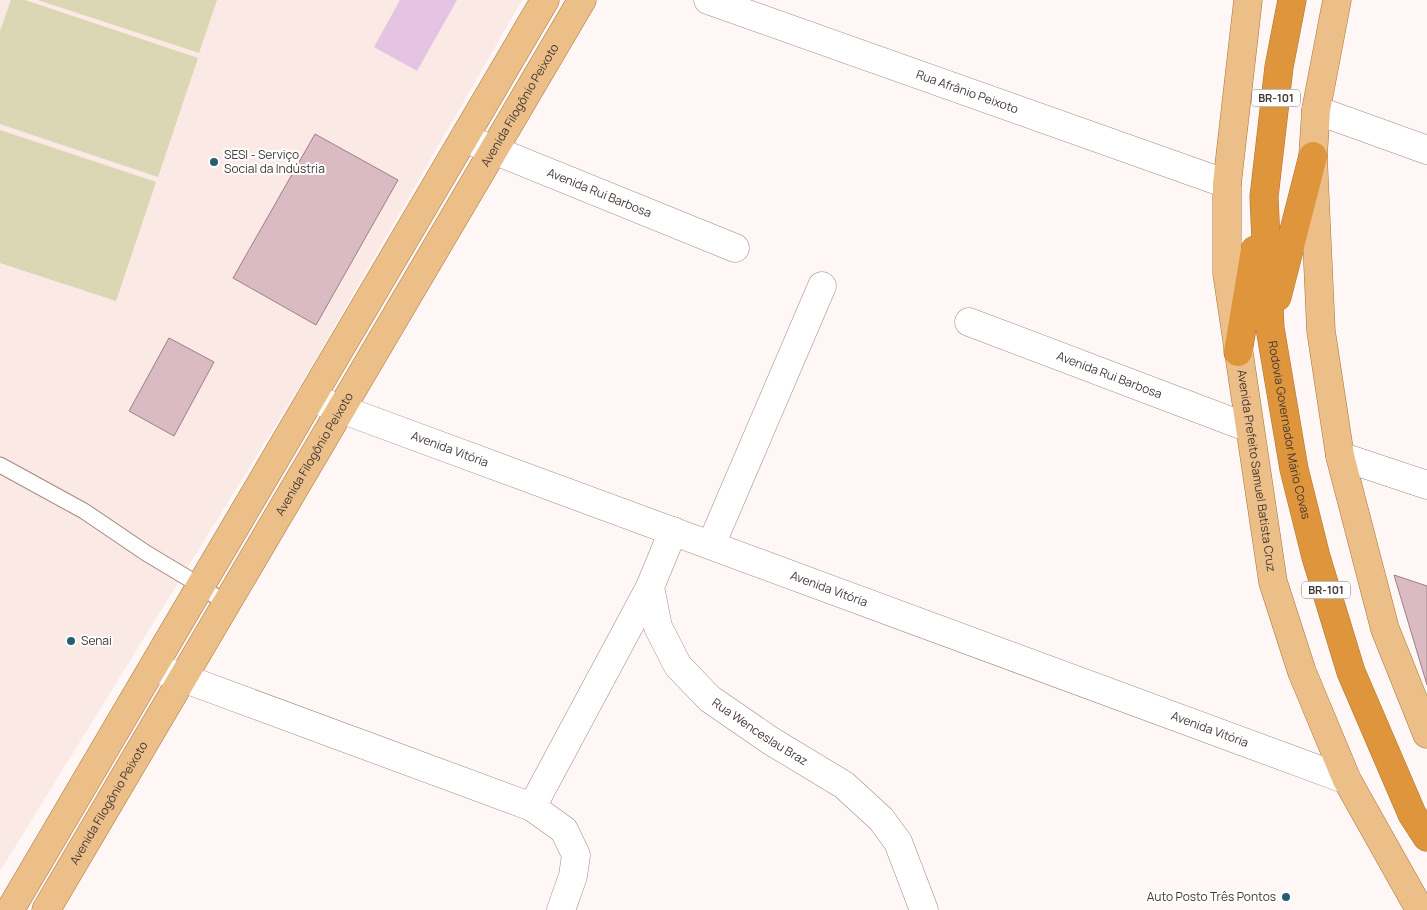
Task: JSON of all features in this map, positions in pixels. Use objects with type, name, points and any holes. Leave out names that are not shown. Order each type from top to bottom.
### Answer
[{"type":"highway","name":"Rodovia Governador Mário Covas","points":[[1292,0],[1279,67],[1264,197],[1270,328],[1294,469],[1316,557],[1348,664],[1412,814],[1427,837]]},
{"type":"highway","points":[[1270,328],[1312,156]]},
{"type":"highway","points":[[1238,352],[1264,197]]},
{"type":"main road","points":[[10,910],[545,0]]},
{"type":"main road","name":"Avenida Filogônio Peixoto","points":[[46,910],[582,0]]},
{"type":"main road","name":"Avenida Prefeito Samuel Batista Cruz","points":[[1248,0],[1227,184],[1227,273],[1273,582],[1302,672],[1347,780],[1420,910]]},
{"type":"main road","points":[[1337,0],[1316,110],[1312,156],[1322,331],[1340,456],[1384,629],[1427,734]]},
{"type":"street","name":"Rua Afrânio Peixoto","points":[[708,0],[1227,184]]},
{"type":"street","points":[[1316,110],[1427,150]]},
{"type":"street","name":"Avenida Rui Barbosa","points":[[464,138],[735,248]]},
{"type":"street","points":[[711,545],[822,286]]},
{"type":"street","name":"Avenida Rui Barbosa","points":[[969,322],[1249,428]]},
{"type":"street","name":"Avenida Vitória","points":[[311,398],[1347,780]]},
{"type":"street","points":[[1340,456],[1427,485]]},
{"type":"street","points":[[532,807],[650,587],[673,531]]},
{"type":"street","name":"Rua Wenceslau Braz","points":[[650,587],[658,627],[678,666],[710,700],[771,741],[844,785],[881,819],[898,842],[924,910]]},
{"type":"street","points":[[153,667],[532,807],[564,830],[576,855],[573,876],[560,910]]},
{"type":"lane","points":[[0,465],[84,511],[226,604]]},
{"type":"shaded area","name":"SESI - Serviço Social da Indústria","points":[[0,0],[522,0],[309,371],[0,871]]},
{"type":"shaded area","points":[[11,0],[25,0],[198,58],[158,177],[0,124],[0,31]]},
{"type":"shaded area","points":[[38,0],[217,0],[199,53]]},
{"type":"shaded area","points":[[400,0],[457,0],[417,71],[374,47]]},
{"type":"shaded area","points":[[0,130],[156,182],[116,301],[0,263]]},
{"type":"building","points":[[315,134],[398,180],[316,325],[233,278]]},
{"type":"building","points":[[169,338],[214,362],[174,436],[129,411]]},
{"type":"building","points":[[1394,575],[1427,586],[1427,685]]},
{"type":"place","name":"SESI - Serviço Social da Indústria","points":[[214,162]]},
{"type":"place","name":"Senai","points":[[71,641]]},
{"type":"place","name":"Auto Posto Três Pontos","points":[[1286,897]]}]
